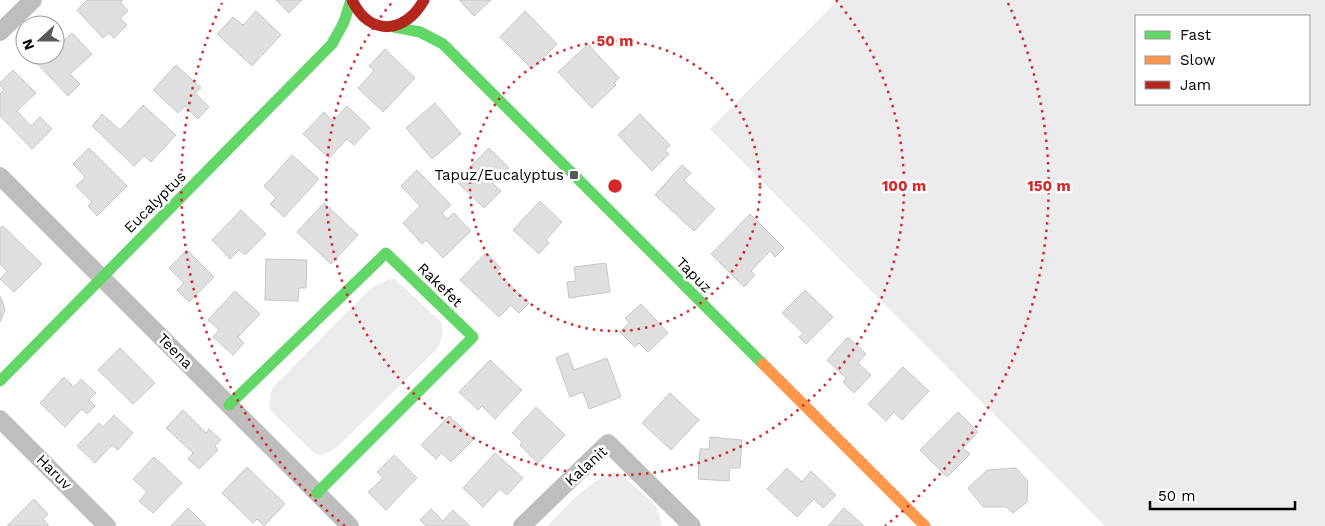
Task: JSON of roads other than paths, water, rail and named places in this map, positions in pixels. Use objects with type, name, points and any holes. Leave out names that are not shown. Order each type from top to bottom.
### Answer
[{"type":"street","points":[[0,32],[33,0]]},
{"type":"street","points":[[351,0],[356,10],[366,21],[390,27]]},
{"type":"street","name":"Eucalyptus","points":[[0,381],[332,44],[344,22],[351,0]]},
{"type":"street","points":[[362,31],[402,25],[414,17],[426,3]]},
{"type":"street","name":"Tapuz","points":[[390,27],[420,32],[443,44]]},
{"type":"street","name":"Tapuz","points":[[434,28],[443,44],[925,526]]},
{"type":"street","name":"Eucalyptus","points":[[332,44],[349,35]]},
{"type":"street","name":"Teena","points":[[0,176],[350,526]]},
{"type":"street","name":"Rakefet","points":[[230,405],[386,253],[473,337],[317,492]]},
{"type":"street","name":"Haruv","points":[[0,419],[107,526]]},
{"type":"street","name":"Kalanit","points":[[522,526],[608,443],[692,526]]},
{"type":"place","name":"Tapuz/Eucalyptus","points":[[574,175]]}]
